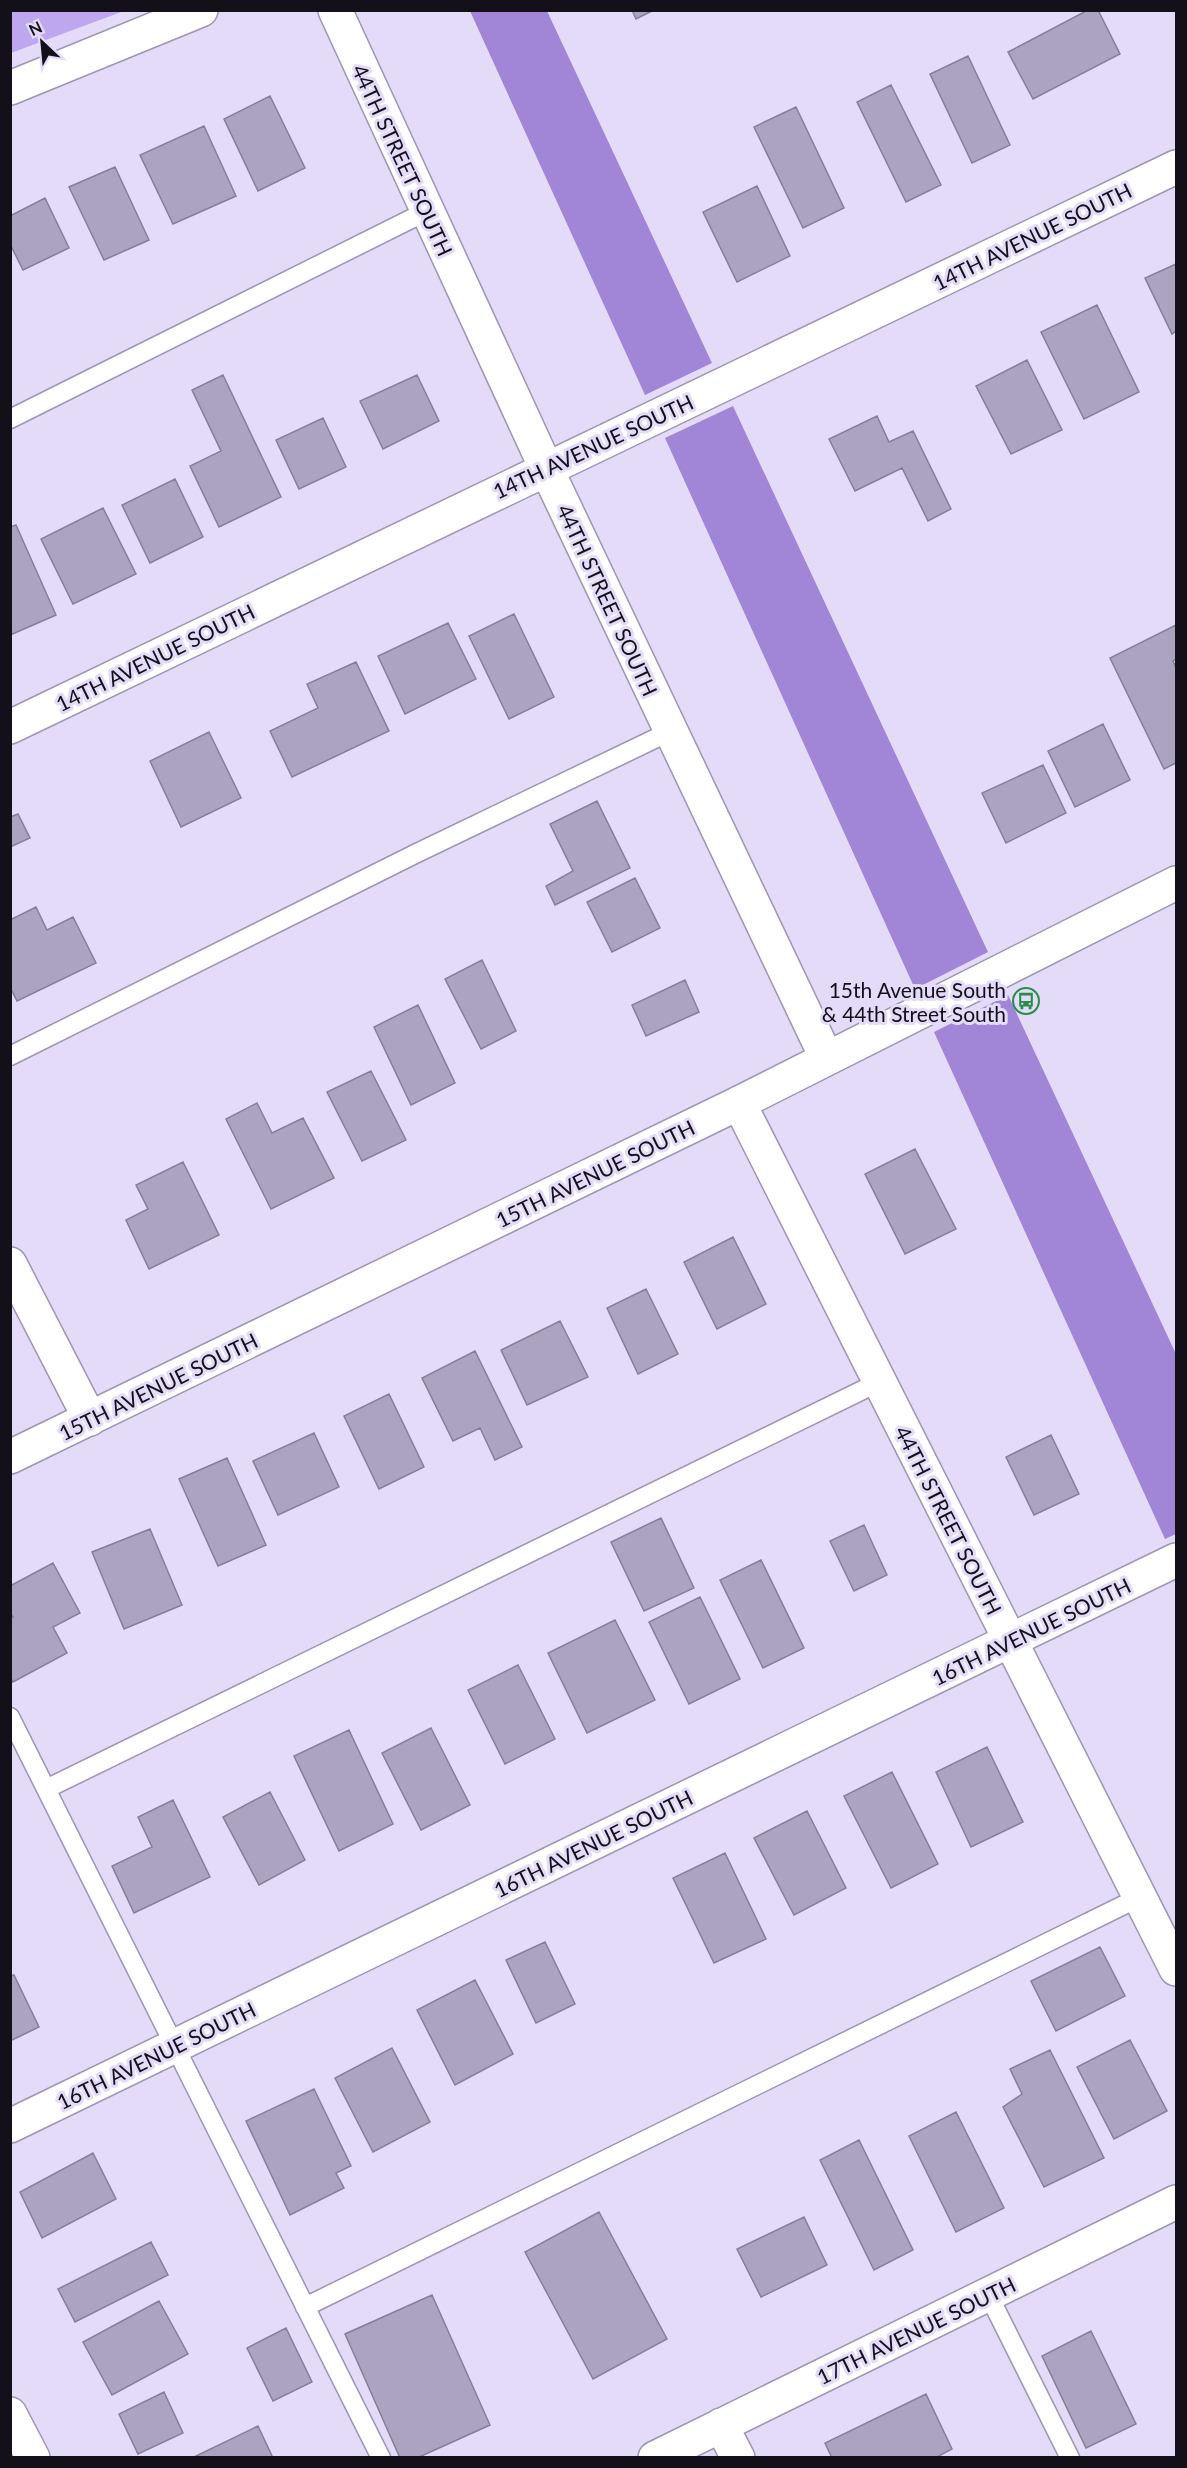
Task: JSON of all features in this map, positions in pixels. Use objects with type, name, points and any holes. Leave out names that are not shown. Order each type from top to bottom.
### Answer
[{"type":"street","points":[[10,88],[201,10]]},
{"type":"street","name":"44TH STREET SOUTH","points":[[335,10],[546,468],[826,1057]]},
{"type":"street","name":"14TH AVENUE SOUTH","points":[[10,727],[1176,167]]},
{"type":"street","name":"15TH AVENUE SOUTH","points":[[10,1457],[739,1103],[826,1057],[903,1022],[1176,883]]},
{"type":"street","name":"44TH STREET SOUTH","points":[[739,1103],[1176,1969]]},
{"type":"street","points":[[10,1264],[90,1419]]},
{"type":"street","name":"16TH AVENUE SOUTH","points":[[10,2126],[1176,1560]]},
{"type":"street","name":"17TH AVENUE SOUTH","points":[[655,2457],[1176,2202]]},
{"type":"street","points":[[10,2414],[33,2457]]},
{"type":"street","points":[[721,2425],[738,2457]]},
{"type":"lane","points":[[10,419],[427,211]]},
{"type":"lane","points":[[10,1056],[417,853],[671,731]]},
{"type":"lane","points":[[46,1789],[879,1382]]},
{"type":"lane","points":[[10,1717],[381,2457]]},
{"type":"lane","points":[[305,2307],[1140,1897]]},
{"type":"lane","points":[[988,2294],[1070,2457]]},
{"type":"shaded area","points":[[11,10],[124,10],[124,11],[11,53]]},
{"type":"shaded area","points":[[470,11],[547,11],[712,363],[645,395]]},
{"type":"shaded area","points":[[733,406],[988,952],[915,989],[665,438]]},
{"type":"shaded area","points":[[1008,995],[1176,1354],[1176,1534],[1165,1539],[934,1032]]},
{"type":"building","points":[[632,10],[654,10],[636,19]]},
{"type":"building","points":[[1088,10],[1098,10],[1120,54],[1033,99],[1008,52]]},
{"type":"building","points":[[968,56],[1010,145],[972,163],[930,74]]},
{"type":"building","points":[[891,85],[941,185],[906,202],[857,102]]},
{"type":"building","points":[[270,96],[305,168],[258,191],[224,119]]},
{"type":"building","points":[[796,107],[844,208],[803,228],[754,127]]},
{"type":"building","points":[[204,126],[236,196],[173,224],[140,155]]},
{"type":"building","points":[[115,167],[149,240],[104,260],[69,187]]},
{"type":"building","points":[[757,186],[790,256],[737,282],[703,212]]},
{"type":"building","points":[[45,198],[69,248],[23,270],[10,244],[10,216]]},
{"type":"building","points":[[1176,264],[1176,331],[1172,334],[1145,278]]},
{"type":"building","points":[[1097,305],[1139,392],[1084,419],[1041,332]]},
{"type":"building","points":[[1027,360],[1062,430],[1011,454],[976,386]]},
{"type":"building","points":[[223,375],[281,497],[219,527],[190,466],[221,451],[192,390]]},
{"type":"building","points":[[417,375],[439,421],[383,449],[360,401]]},
{"type":"building","points":[[877,416],[889,442],[913,431],[951,509],[928,521],[902,468],[855,491],[829,439]]},
{"type":"building","points":[[323,418],[346,467],[299,489],[276,440]]},
{"type":"building","points":[[175,479],[203,537],[150,563],[122,505]]},
{"type":"building","points":[[103,508],[136,574],[73,604],[41,539]]},
{"type":"building","points":[[16,525],[56,615],[10,635],[10,527]]},
{"type":"building","points":[[514,614],[554,697],[509,719],[469,636]]},
{"type":"building","points":[[448,623],[476,679],[405,714],[378,656]]},
{"type":"building","points":[[1176,625],[1176,659],[1173,661],[1176,668],[1176,763],[1164,769],[1110,658]]},
{"type":"building","points":[[356,662],[389,731],[292,777],[270,731],[318,708],[307,684]]},
{"type":"building","points":[[1103,724],[1130,780],[1075,807],[1048,751]]},
{"type":"building","points":[[209,732],[241,798],[181,827],[150,761]]},
{"type":"building","points":[[1043,765],[1066,813],[1006,843],[982,793]]},
{"type":"building","points":[[597,801],[630,868],[555,905],[546,886],[573,871],[550,824]]},
{"type":"building","points":[[18,814],[30,838],[10,847],[10,817]]},
{"type":"building","points":[[635,878],[660,928],[612,952],[587,902]]},
{"type":"building","points":[[36,907],[47,930],[73,917],[96,963],[17,1001],[10,987],[10,920]]},
{"type":"building","points":[[482,960],[516,1031],[481,1049],[445,979]]},
{"type":"building","points":[[685,980],[699,1012],[646,1036],[632,1005]]},
{"type":"building","points":[[418,1005],[455,1083],[411,1105],[374,1027]]},
{"type":"building","points":[[371,1071],[406,1140],[362,1161],[327,1092]]},
{"type":"building","points":[[257,1103],[272,1133],[303,1118],[334,1178],[271,1209],[226,1119]]},
{"type":"building","points":[[915,1149],[956,1229],[905,1254],[865,1174]]},
{"type":"building","points":[[183,1162],[219,1235],[149,1269],[126,1220],[148,1209],[136,1185]]},
{"type":"building","points":[[733,1237],[766,1304],[717,1329],[684,1262]]},
{"type":"building","points":[[646,1289],[678,1354],[638,1374],[607,1308]]},
{"type":"building","points":[[560,1321],[588,1377],[527,1405],[501,1350]]},
{"type":"building","points":[[475,1351],[522,1447],[495,1460],[480,1428],[453,1441],[422,1378]]},
{"type":"building","points":[[389,1394],[424,1467],[379,1489],[344,1416]]},
{"type":"building","points":[[314,1433],[339,1487],[278,1515],[253,1461]]},
{"type":"building","points":[[1051,1435],[1079,1494],[1034,1515],[1006,1457]]},
{"type":"building","points":[[227,1458],[266,1545],[218,1566],[179,1479]]},
{"type":"building","points":[[661,1518],[694,1588],[644,1611],[611,1542]]},
{"type":"building","points":[[864,1525],[887,1575],[854,1591],[830,1541]]},
{"type":"building","points":[[150,1529],[182,1605],[124,1629],[92,1552]]},
{"type":"building","points":[[761,1560],[804,1648],[763,1668],[720,1580]]},
{"type":"building","points":[[53,1563],[80,1613],[53,1627],[67,1653],[13,1682],[10,1677],[10,1618],[13,1617],[10,1612],[10,1586]]},
{"type":"building","points":[[700,1597],[740,1679],[689,1704],[649,1622]]},
{"type":"building","points":[[615,1620],[655,1700],[587,1733],[548,1653]]},
{"type":"building","points":[[518,1665],[555,1739],[505,1764],[468,1690]]},
{"type":"building","points":[[431,1728],[470,1805],[421,1830],[382,1753]]},
{"type":"building","points":[[349,1730],[393,1824],[339,1851],[294,1756]]},
{"type":"building","points":[[987,1747],[1023,1822],[971,1847],[936,1772]]},
{"type":"building","points":[[892,1772],[938,1864],[891,1888],[844,1796]]},
{"type":"building","points":[[270,1792],[305,1860],[259,1885],[223,1817]]},
{"type":"building","points":[[173,1800],[210,1877],[134,1913],[112,1866],[152,1847],[138,1817]]},
{"type":"building","points":[[807,1811],[846,1888],[794,1915],[754,1838]]},
{"type":"building","points":[[725,1853],[766,1939],[714,1963],[673,1878]]},
{"type":"building","points":[[545,1942],[575,2004],[536,2023],[506,1960]]},
{"type":"building","points":[[1100,1947],[1125,1996],[1056,2031],[1031,1981]]},
{"type":"building","points":[[14,1975],[39,2027],[10,2041],[10,1976]]},
{"type":"building","points":[[475,1980],[513,2054],[455,2085],[417,2010]]},
{"type":"building","points":[[1130,2040],[1167,2111],[1114,2139],[1077,2067]]},
{"type":"building","points":[[392,2048],[430,2122],[373,2152],[335,2078]]},
{"type":"building","points":[[1050,2050],[1104,2158],[1044,2187],[1003,2107],[1022,2094],[1010,2069]]},
{"type":"building","points":[[314,2089],[351,2166],[336,2173],[344,2188],[290,2215],[246,2121]]},
{"type":"building","points":[[956,2112],[1004,2208],[956,2232],[909,2136]]},
{"type":"building","points":[[859,2140],[913,2250],[874,2270],[820,2160]]},
{"type":"building","points":[[93,2153],[116,2199],[42,2238],[20,2192]]},
{"type":"building","points":[[599,2212],[667,2339],[593,2379],[525,2252]]},
{"type":"building","points":[[804,2217],[827,2265],[761,2297],[737,2249]]},
{"type":"building","points":[[151,2242],[168,2275],[75,2322],[58,2289]]},
{"type":"building","points":[[432,2295],[490,2425],[417,2458],[400,2458],[345,2334]]},
{"type":"building","points":[[159,2301],[188,2354],[112,2395],[83,2342]]},
{"type":"building","points":[[286,2328],[312,2382],[273,2401],[247,2348]]},
{"type":"building","points":[[1091,2331],[1136,2424],[1086,2448],[1042,2356]]},
{"type":"building","points":[[164,2392],[183,2433],[138,2454],[119,2414]]},
{"type":"building","points":[[926,2394],[952,2449],[935,2458],[832,2458],[825,2443]]},
{"type":"building","points":[[258,2426],[273,2458],[192,2458]]},
{"type":"place","name":"15th Avenue South & 44th Street South","points":[[1026,1001]]}]
